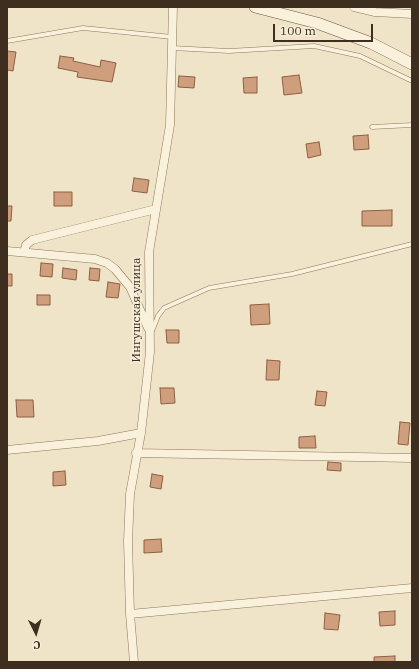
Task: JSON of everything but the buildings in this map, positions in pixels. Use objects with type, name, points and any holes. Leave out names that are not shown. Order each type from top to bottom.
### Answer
[{"type":"main road","points":[[255,7],[317,23],[371,43],[412,64]]},
{"type":"street","name":"Ингушская улица","points":[[134,662],[130,614],[128,541],[130,494],[136,453],[141,433],[151,334],[149,252],[170,125],[172,7]]},
{"type":"street","points":[[354,7],[375,12],[412,14]]},
{"type":"street","points":[[24,252],[26,245],[32,240],[156,209]]},
{"type":"street","points":[[7,251],[96,259],[111,266],[123,276],[130,286],[151,334]]},
{"type":"street","points":[[7,450],[98,441],[141,433]]},
{"type":"street","points":[[136,453],[412,458]]},
{"type":"street","points":[[130,614],[412,588]]},
{"type":"lane","points":[[7,41],[83,28],[172,37]]},
{"type":"lane","points":[[172,48],[229,51],[314,46],[360,56],[412,81]]},
{"type":"lane","points":[[372,127],[412,126]]},
{"type":"lane","points":[[151,334],[158,316],[164,308],[209,288],[292,274],[412,244]]}]
